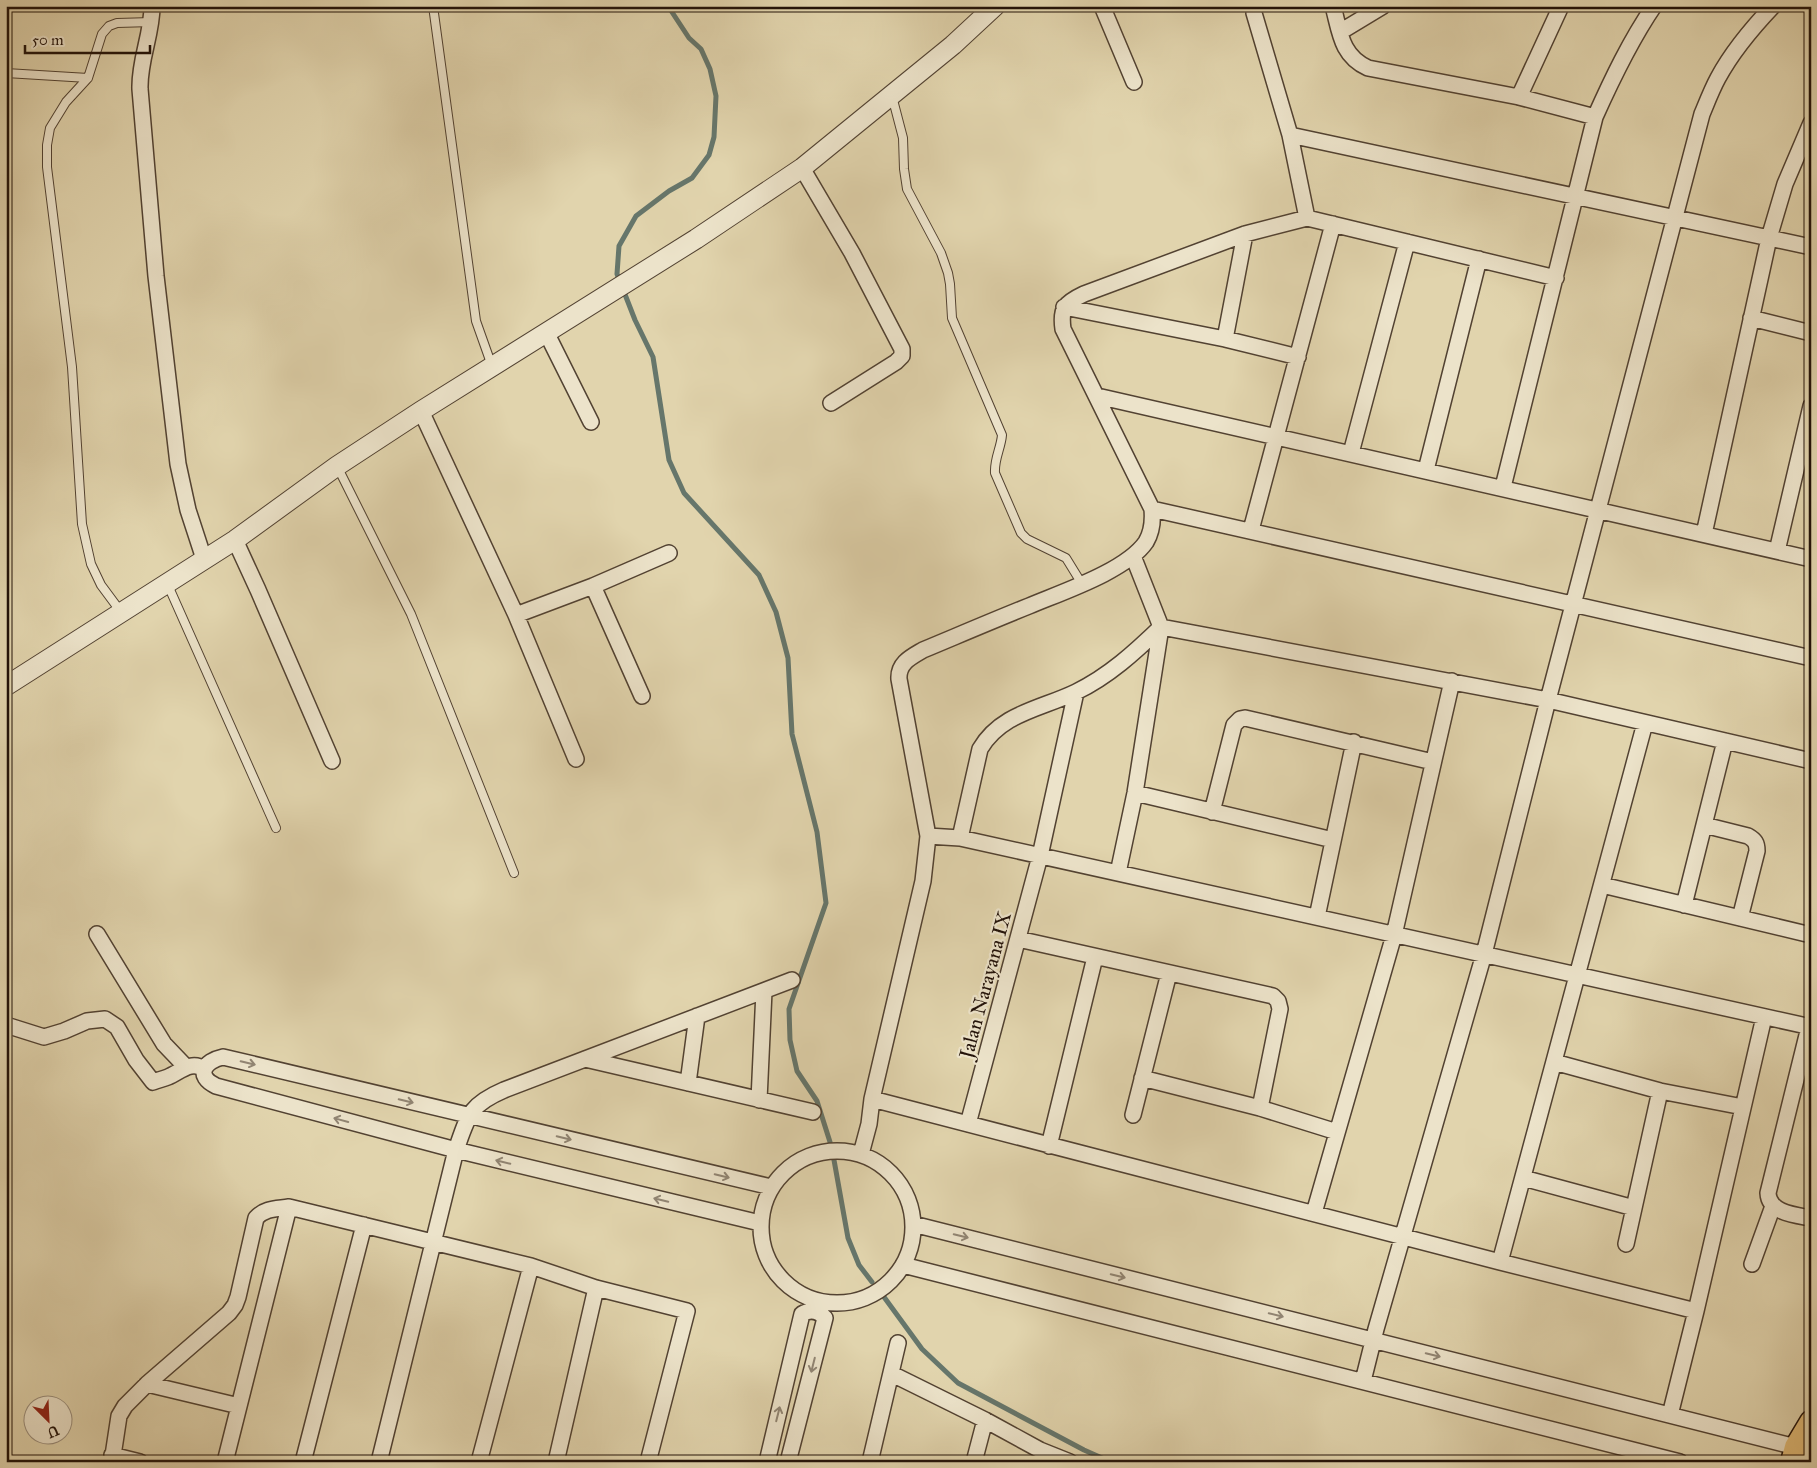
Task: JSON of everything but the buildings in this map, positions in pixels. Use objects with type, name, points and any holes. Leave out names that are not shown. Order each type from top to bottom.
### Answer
[{"type":"main road","points":[[1794,1454],[1811,1422]]},
{"type":"street","points":[[152,6],[152,22],[142,62],[140,81],[156,276],[178,464],[188,510],[204,559]]},
{"type":"street","points":[[6,686],[235,540],[338,466],[421,411],[631,280],[802,168],[953,45],[995,6]]},
{"type":"street","points":[[1102,6],[1134,82]]},
{"type":"street","points":[[1254,6],[1254,13],[1290,134],[1307,218]]},
{"type":"street","points":[[1333,6],[1349,55],[1358,64],[1368,68],[1519,97],[1595,117]]},
{"type":"street","points":[[1340,32],[1383,6]]},
{"type":"street","points":[[1519,97],[1560,6]]},
{"type":"street","points":[[1503,487],[1595,117],[1612,78],[1654,6]]},
{"type":"street","points":[[1363,1381],[1402,1236],[1484,954],[1548,700],[1702,114],[1718,78],[1759,21],[1773,6]]},
{"type":"street","points":[[1704,534],[1769,238],[1785,184],[1811,123]]},
{"type":"street","points":[[1290,134],[1811,247]]},
{"type":"street","points":[[802,168],[852,253],[902,349],[902,356],[896,362],[831,403]]},
{"type":"street","points":[[861,1154],[923,881],[928,836],[900,679],[901,667],[911,657],[923,650],[1112,570],[1133,556],[1146,542],[1153,523],[1152,509],[1064,329],[1062,317],[1064,308],[1072,299],[1084,294],[1245,234],[1307,218],[1556,278]]},
{"type":"street","points":[[1251,530],[1333,224]]},
{"type":"street","points":[[1225,339],[1245,234]]},
{"type":"street","points":[[1351,453],[1407,242]]},
{"type":"street","points":[[1426,470],[1479,260]]},
{"type":"street","points":[[1064,308],[1225,339],[1298,357]]},
{"type":"street","points":[[1751,318],[1811,332]]},
{"type":"street","points":[[546,332],[591,422]]},
{"type":"street","points":[[1097,396],[1503,487],[1811,559]]},
{"type":"street","points":[[1778,551],[1811,406]]},
{"type":"street","points":[[421,411],[516,615],[576,759]]},
{"type":"street","points":[[1152,509],[1811,658]]},
{"type":"street","points":[[235,540],[332,761]]},
{"type":"street","points":[[516,615],[593,586],[669,553]]},
{"type":"street","points":[[1118,873],[1135,793],[1161,628],[1133,556]]},
{"type":"street","points":[[593,586],[642,696]]},
{"type":"street","points":[[1161,628],[1548,700],[1811,761]]},
{"type":"street","points":[[960,838],[980,749],[987,737],[997,727],[1011,719],[1076,692],[1116,668],[1161,628]]},
{"type":"street","points":[[1314,1213],[1394,934],[1452,681]]},
{"type":"street","name":"Jalan Narayana IX","points":[[968,1124],[1040,856],[1076,692]]},
{"type":"street","points":[[1212,812],[1231,732],[1234,725],[1240,719],[1250,718],[1434,762]]},
{"type":"street","points":[[1500,1262],[1646,723]]},
{"type":"street","points":[[1684,904],[1725,741]]},
{"type":"street","points":[[1317,918],[1354,742]]},
{"type":"street","points":[[1135,793],[1333,840]]},
{"type":"street","points":[[1704,825],[1748,836],[1754,839],[1757,845],[1740,918]]},
{"type":"street","points":[[928,836],[960,838],[1810,1027],[1769,1184],[1768,1197],[1773,1206],[1785,1212],[1811,1218]]},
{"type":"street","points":[[1602,885],[1811,935]]},
{"type":"street","points":[[97,934],[164,1044],[186,1067]]},
{"type":"street","points":[[1018,939],[1274,996],[1280,1009],[1260,1108]]},
{"type":"street","points":[[1048,1146],[1095,957]]},
{"type":"street","points":[[1133,1115],[1169,973]]},
{"type":"street","points":[[379,1462],[456,1150],[468,1116],[490,1096],[792,980]]},
{"type":"street","points":[[760,1100],[764,991]]},
{"type":"street","points":[[688,1083],[697,1016]]},
{"type":"street","points":[[1670,1415],[1764,1018]]},
{"type":"street","points":[[6,1025],[44,1037],[87,1021],[106,1020],[117,1027],[136,1060],[153,1082],[167,1078],[186,1067],[196,1065],[204,1069]]},
{"type":"street","points":[[760,1223],[456,1150],[216,1086],[205,1078],[204,1069],[207,1063],[213,1059],[223,1057],[771,1187]]},
{"type":"street","points":[[585,1060],[813,1112]]},
{"type":"street","points":[[1554,1062],[1660,1090],[1742,1107]]},
{"type":"street","points":[[1142,1078],[1260,1108],[1337,1132]]},
{"type":"street","points":[[1626,1244],[1660,1090]]},
{"type":"street","points":[[872,1099],[1048,1146],[1696,1311]]},
{"type":"street","points":[[836,1150],[861,1154],[882,1164],[898,1181],[909,1201],[913,1224],[911,1245],[903,1265],[889,1282],[871,1294],[850,1302],[829,1303],[807,1297],[787,1285],[772,1268],[762,1246],[760,1223],[763,1205],[771,1187],[788,1168],[810,1155],[836,1150]]},
{"type":"street","points":[[1523,1178],[1634,1208]]},
{"type":"street","points":[[1752,1264],[1773,1206]]},
{"type":"street","points":[[225,1462],[289,1207]]},
{"type":"street","points":[[140,1462],[112,1458],[119,1416],[132,1398],[229,1313],[238,1297],[256,1218],[267,1210],[289,1207],[531,1266],[596,1288],[687,1311],[648,1462]]},
{"type":"street","points":[[913,1224],[1670,1415],[1794,1454]]},
{"type":"street","points":[[304,1462],[364,1225]]},
{"type":"street","points":[[903,1265],[1363,1381],[1664,1460],[1680,1462]]},
{"type":"street","points":[[480,1462],[531,1266]]},
{"type":"street","points":[[556,1462],[596,1288]]},
{"type":"street","points":[[766,1462],[802,1314],[808,1311],[822,1313],[825,1318],[788,1462]]},
{"type":"street","points":[[870,1462],[898,1343]]},
{"type":"street","points":[[892,1374],[985,1420],[1038,1456],[1070,1462]]},
{"type":"street","points":[[147,1384],[239,1406]]},
{"type":"street","points":[[974,1462],[985,1420]]},
{"type":"lane","points":[[433,6],[476,321],[492,366]]},
{"type":"lane","points":[[121,612],[101,585],[91,564],[82,524],[72,367],[47,167],[47,145],[50,128],[66,102],[88,78],[102,34],[109,26],[117,23],[152,22]]},
{"type":"lane","points":[[6,73],[88,78]]},
{"type":"lane","points":[[892,95],[903,138],[904,169],[908,189],[943,260],[950,284],[952,318],[1002,435],[994,464],[995,473],[1022,533],[1027,539],[1066,558],[1082,584]]},
{"type":"lane","points":[[338,466],[411,614],[514,874]]},
{"type":"lane","points":[[166,583],[276,828]]},
{"type":"waterway","points":[[668,6],[689,38],[701,49],[710,69],[716,96],[714,137],[709,155],[692,178],[669,191],[636,216],[619,246],[617,274],[635,320],[653,357],[669,460],[684,493],[759,575],[776,612],[788,658],[792,734],[817,832],[826,903],[789,1009],[790,1040],[797,1071],[817,1101],[830,1142]]},
{"type":"waterway","points":[[834,1160],[848,1238],[859,1265],[872,1282]]},
{"type":"waterway","points":[[884,1297],[922,1349],[958,1383],[1084,1450],[1111,1462]]}]
